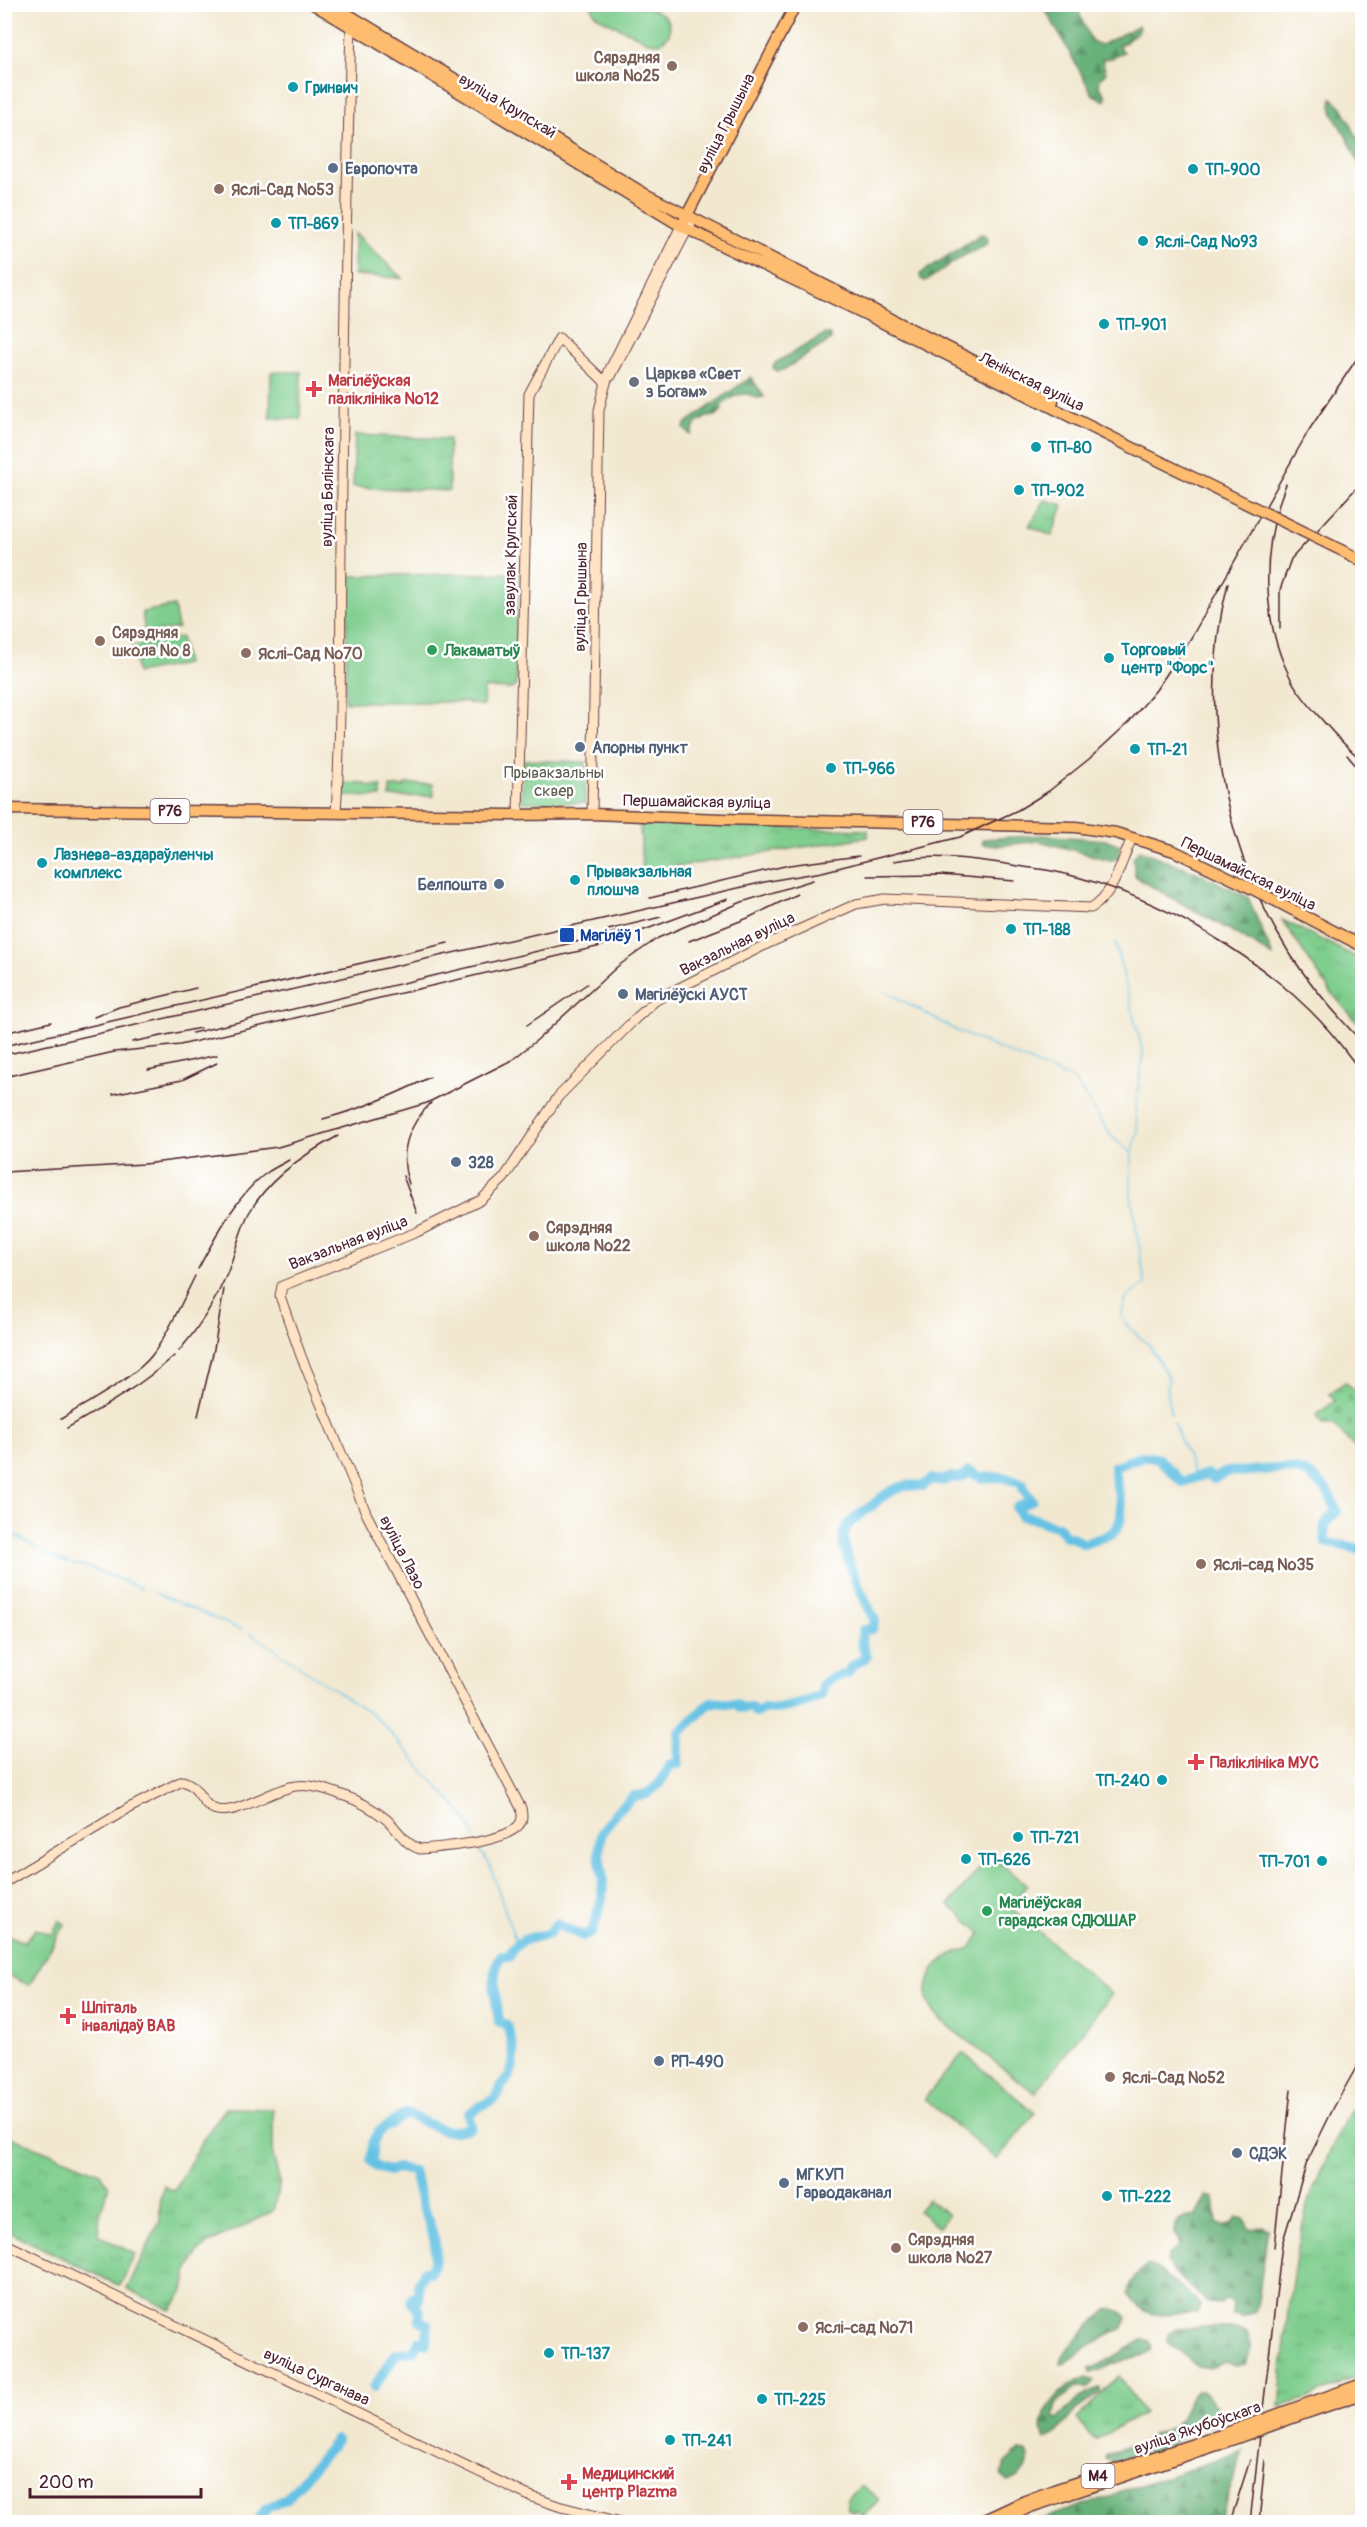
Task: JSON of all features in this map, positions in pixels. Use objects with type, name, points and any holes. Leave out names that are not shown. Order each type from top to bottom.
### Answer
[{"type":"main road","name":"вуліца Крупскай","points":[[313,4],[353,23],[645,194],[687,223]]},
{"type":"main road","name":"вуліца Крупскай","points":[[331,4],[353,23]]},
{"type":"main road","name":"вуліца Грышына","points":[[592,814],[599,410],[606,383],[615,373],[796,4]]},
{"type":"main road","name":"вуліца Грышына","points":[[687,223],[804,4]]},
{"type":"main road","name":"вуліца Бялінскага","points":[[336,813],[341,697],[342,427],[353,23]]},
{"type":"main road","name":"Ленінская вуліца","points":[[687,223],[1350,552],[1362,561]]},
{"type":"main road","name":"завулак Крупскай","points":[[518,815],[529,394],[559,338],[606,383]]},
{"type":"main road","name":"Ленінская вуліца","points":[[1350,552],[1362,554]]},
{"type":"main road","name":"Першамайская вуліца","points":[[4,808],[592,814],[721,819],[1053,825],[1097,829],[1188,857],[1362,946]]},
{"type":"main road","name":"Вакзальная вуліца","points":[[280,1291],[286,1283],[417,1232],[481,1200],[504,1178],[558,1097],[634,1020],[668,994],[767,944],[856,904],[870,900],[952,901],[1091,908],[1104,897],[1110,888],[1132,838]]},
{"type":"main road","name":"вуліца Лазо","points":[[4,1883],[129,1808],[182,1781],[191,1784],[207,1805],[218,1811],[231,1809],[296,1786],[334,1792],[376,1811],[411,1846],[420,1849],[498,1837],[518,1827],[523,1817],[521,1808],[490,1747],[367,1515],[301,1356],[280,1291]]},
{"type":"main road","name":"вуліца Сурганава","points":[[4,2243],[527,2495],[621,2523]]},
{"type":"main road","name":"вуліца Якубоўскага","points":[[999,2523],[1030,2508],[1361,2391]]},
{"type":"main road","name":"вуліца Якубоўскага","points":[[980,2523],[1054,2490],[1219,2440]]},
{"type":"green space","points":[[591,5],[641,6],[654,10],[663,15],[669,24],[669,35],[660,43],[649,42],[600,18],[594,13]]},
{"type":"green space","points":[[1043,5],[1076,5],[1091,41],[1101,45],[1138,26],[1140,29],[1125,43],[1119,44],[1124,52],[1112,58],[1102,59],[1106,73],[1100,79],[1099,86],[1106,96],[1105,101],[1093,95]]},
{"type":"green space","points":[[1332,98],[1342,107],[1362,147],[1362,168],[1333,114]]},
{"type":"green space","points":[[354,233],[358,236],[402,278],[354,275]]},
{"type":"green space","points":[[981,234],[987,236],[988,242],[983,246],[925,281],[921,279],[920,274]]},
{"type":"green space","points":[[825,334],[831,335],[831,340],[783,370],[777,371],[773,368],[775,363]]},
{"type":"green space","points":[[271,372],[301,372],[300,419],[270,418]]},
{"type":"green space","points":[[751,377],[764,397],[738,395],[721,405],[722,410],[716,416],[707,417],[696,423],[691,435],[684,429],[685,424]]},
{"type":"green space","points":[[355,435],[449,439],[449,491],[353,487]]},
{"type":"green space","points":[[1045,500],[1063,505],[1052,536],[1029,526]]},
{"type":"green space","name":"Лакаматыў","points":[[518,573],[516,686],[511,689],[484,688],[483,706],[465,702],[345,702],[348,576]]},
{"type":"green space","points":[[174,606],[178,628],[145,634],[142,612]]},
{"type":"green space","points":[[181,637],[186,664],[137,673],[132,646]]},
{"type":"green space","name":"Прывакзальны сквер","points":[[524,760],[586,762],[585,803],[521,802]]},
{"type":"green space","points":[[343,783],[381,787],[381,797],[345,796]]},
{"type":"green space","points":[[405,784],[433,784],[434,796],[390,797],[390,787],[404,787]]},
{"type":"green space","points":[[640,824],[868,830],[868,837],[642,872]]},
{"type":"green space","points":[[1042,835],[1107,840],[1120,845],[1119,859],[1110,860],[1039,841],[996,846],[982,844],[984,839]]},
{"type":"green space","points":[[1139,850],[1194,871],[1248,897],[1273,957],[1135,876],[1133,858]]},
{"type":"green space","points":[[1282,920],[1362,960],[1362,1028],[1330,991]]},
{"type":"green space","points":[[1345,1382],[1356,1391],[1362,1401],[1362,1456],[1334,1425],[1322,1425],[1316,1415],[1335,1401],[1329,1394]]},
{"type":"green space","points":[[991,1855],[1027,1885],[1010,1907],[1112,1994],[1035,2093],[946,2024],[931,2007],[927,1998],[928,1983],[938,1963],[952,1954],[969,1949],[981,1933],[949,1905]]},
{"type":"green space","points":[[59,1920],[65,1924],[29,1985],[5,1974],[5,1934],[24,1942],[36,1929],[52,1935]]},
{"type":"green space","points":[[963,2053],[1035,2113],[997,2160],[924,2099]]},
{"type":"green space","points":[[1362,2087],[1362,2374],[1309,2398],[1279,2407],[1292,2284],[1306,2212],[1324,2164]]},
{"type":"green space","points":[[226,2108],[273,2109],[273,2156],[280,2182],[273,2211],[208,2244],[198,2252],[187,2274],[184,2291],[171,2310],[127,2289],[160,2221],[160,2199],[164,2186],[174,2191],[204,2138]]},
{"type":"green space","points":[[5,2135],[101,2173],[109,2186],[100,2214],[98,2235],[135,2254],[120,2286],[5,2230]]},
{"type":"green space","points":[[1206,2196],[1214,2198],[1217,2223],[1223,2226],[1231,2225],[1237,2217],[1244,2219],[1250,2230],[1263,2226],[1268,2229],[1258,2301],[1255,2311],[1242,2317],[1232,2315],[1232,2302],[1226,2300],[1220,2304],[1208,2303],[1175,2274],[1166,2262],[1168,2255],[1179,2246],[1174,2233],[1175,2224],[1184,2218],[1196,2216]]},
{"type":"green space","points":[[928,2199],[948,2215],[939,2227],[918,2211]]},
{"type":"green space","points":[[1148,2265],[1156,2268],[1197,2301],[1201,2306],[1198,2313],[1152,2314],[1137,2304],[1128,2294],[1129,2289],[1135,2277]]},
{"type":"green space","points":[[1114,2309],[1123,2313],[1127,2318],[1123,2328],[1090,2345],[1066,2363],[1061,2364],[1066,2350],[1080,2335],[1107,2310]]},
{"type":"green space","points":[[1231,2328],[1245,2332],[1250,2348],[1245,2364],[1236,2366],[1223,2363],[1210,2368],[1197,2366],[1167,2341],[1168,2334],[1176,2329]]},
{"type":"green space","points":[[1143,2339],[1150,2341],[1152,2349],[1148,2352],[1090,2373],[1089,2369]]},
{"type":"green space","points":[[1119,2376],[1144,2413],[1095,2440],[1077,2419]]},
{"type":"green space","points":[[1085,2378],[1094,2380],[1094,2382],[1089,2387],[1076,2387],[1056,2404],[1053,2416],[1057,2419],[1088,2393],[1100,2388],[1100,2393],[1076,2410],[1057,2433],[1045,2440],[1042,2430],[1043,2420],[1052,2402],[1068,2387]]},
{"type":"green space","points":[[1197,2391],[1202,2391],[1217,2406],[1217,2419],[1213,2426],[1187,2431],[1166,2447],[1139,2452],[1115,2463],[1106,2459],[1106,2455],[1123,2448],[1139,2446],[1153,2435],[1174,2426],[1191,2396]]},
{"type":"green space","points":[[1019,2451],[1026,2451],[1028,2461],[1021,2474],[1007,2482],[1001,2475],[1006,2463]]},
{"type":"green space","points":[[1243,2451],[1219,2522],[1036,2521]]},
{"type":"green space","points":[[861,2485],[879,2499],[864,2517],[848,2509],[847,2501]]},
{"type":"waterway","points":[[1115,942],[1143,1053],[1135,1109],[1138,1132],[1132,1153]]},
{"type":"waterway","points":[[887,992],[957,1031],[1075,1081],[1112,1137],[1132,1153],[1131,1195],[1145,1284],[1127,1297],[1121,1315],[1128,1327],[1149,1345],[1169,1379],[1167,1394],[1171,1414]]},
{"type":"waterway","points":[[1173,1422],[1196,1477]]},
{"type":"waterway","points":[[374,2387],[396,2354],[413,2351],[419,2341],[426,2344],[428,2325],[420,2320],[419,2310],[411,2301],[413,2297],[419,2299],[418,2284],[425,2271],[430,2272],[435,2252],[435,2242],[413,2171],[396,2168],[389,2171],[378,2168],[371,2161],[373,2142],[379,2131],[406,2114],[438,2128],[461,2130],[471,2127],[468,2114],[497,2096],[512,2069],[514,2055],[506,2024],[499,2022],[494,1987],[498,1962],[502,1955],[509,1957],[515,1946],[520,1943],[530,1938],[549,1934],[556,1924],[583,1936],[592,1932],[602,1899],[603,1879],[599,1854],[601,1834],[615,1813],[634,1796],[647,1794],[659,1784],[671,1764],[678,1764],[679,1733],[711,1702],[736,1704],[741,1708],[751,1707],[756,1713],[764,1708],[785,1707],[816,1698],[822,1695],[822,1685],[830,1679],[848,1673],[851,1667],[866,1657],[861,1641],[863,1630],[872,1629],[875,1621],[848,1561],[844,1537],[846,1528],[856,1518],[885,1495],[897,1489],[923,1486],[932,1479],[942,1481],[951,1477],[961,1477],[969,1471],[982,1478],[1003,1477],[1023,1484],[1023,1489],[1032,1500],[1016,1508],[1021,1516],[1058,1526],[1065,1536],[1084,1544],[1106,1536],[1115,1530],[1119,1523],[1121,1504],[1114,1467],[1143,1456],[1159,1459],[1182,1482],[1207,1474],[1214,1479],[1232,1471],[1274,1469],[1300,1471],[1321,1484],[1330,1496],[1337,1512],[1329,1518],[1326,1525],[1326,1542],[1354,1547],[1362,1551]]},
{"type":"waterway","points":[[4,1529],[39,1549]]},
{"type":"waterway","points":[[46,1554],[68,1563]]},
{"type":"waterway","points":[[73,1564],[91,1568],[141,1588]]},
{"type":"waterway","points":[[153,1592],[242,1630]]},
{"type":"waterway","points":[[250,1633],[377,1718],[466,1818],[475,1837]]},
{"type":"waterway","points":[[477,1847],[489,1863],[517,1945]]},
{"type":"waterway","points":[[257,2522],[267,2508],[287,2498],[336,2440]]},
{"type":"railway","points":[[4,1055],[769,881],[822,872],[960,837],[1018,810],[1049,791],[1089,759],[1129,722],[1156,690],[1191,638],[1309,430],[1362,351]]},
{"type":"railway","points":[[1280,629],[1280,590],[1291,559],[1362,482]]},
{"type":"railway","points":[[1286,484],[1272,532],[1269,556],[1269,606],[1273,631],[1280,654],[1297,689],[1332,732],[1362,760]]},
{"type":"railway","points":[[1228,583],[1219,629],[1215,677],[1216,725],[1221,773],[1231,820],[1246,866],[1265,909],[1288,951],[1323,998],[1362,1042]]},
{"type":"railway","points":[[1347,755],[1362,773]]},
{"type":"railway","points":[[650,898],[789,865],[859,856]]},
{"type":"railway","points":[[894,861],[938,857],[1049,870],[1098,883],[1135,897],[1208,934],[1275,980],[1331,1033],[1362,1073]]},
{"type":"railway","points":[[867,876],[940,875],[1015,881]]},
{"type":"railway","points":[[4,1172],[144,1164],[278,1147],[427,1103],[512,1060],[618,966],[658,938],[742,902],[813,880]]},
{"type":"railway","points":[[689,941],[748,918],[797,894]]},
{"type":"railway","points":[[4,1077],[114,1052],[180,1045],[601,946],[728,899]]},
{"type":"railway","points":[[608,930],[661,917]]},
{"type":"railway","points":[[192,1033],[618,932]]},
{"type":"railway","points":[[4,1046],[448,943]]},
{"type":"railway","points":[[527,1025],[587,984]]},
{"type":"railway","points":[[94,1017],[119,1007],[196,988]]},
{"type":"railway","points":[[4,1033],[51,1022]]},
{"type":"railway","points":[[132,1042],[200,1028]]},
{"type":"railway","points":[[148,1070],[217,1055]]},
{"type":"railway","points":[[113,1094],[182,1080],[217,1063]]},
{"type":"railway","points":[[323,1119],[378,1101],[430,1077]]},
{"type":"railway","points":[[409,1184],[405,1161],[407,1140],[416,1121],[431,1103]]},
{"type":"railway","points":[[179,1351],[200,1324],[217,1295],[246,1220],[257,1201],[288,1168],[338,1136]]},
{"type":"railway","points":[[198,1269],[228,1216],[247,1191],[268,1172],[289,1160]]},
{"type":"railway","points":[[403,1176],[417,1213]]},
{"type":"railway","points":[[61,1419],[123,1380],[145,1363],[176,1316],[195,1276]]},
{"type":"railway","points":[[198,1416],[214,1349],[224,1289]]},
{"type":"railway","points":[[67,1428],[136,1386],[174,1356]]},
{"type":"railway","points":[[1250,2522],[1282,2244],[1307,2162],[1362,2057]]},
{"type":"railway","points":[[1274,2247],[1291,2090]]},
{"type":"railway","points":[[1230,2522],[1250,2460]]},
{"type":"railway","points":[[1259,2522],[1265,2460]]},
{"type":"place","name":"Сярэдняя школа №25","points":[[672,66]]},
{"type":"place","name":"Гринвич","points":[[293,87]]},
{"type":"place","name":"Европочта","points":[[333,168]]},
{"type":"place","name":"ТП-900","points":[[1193,169]]},
{"type":"place","name":"Яслі-Сад №53","points":[[219,189]]},
{"type":"place","name":"ТП-869","points":[[276,223]]},
{"type":"place","name":"Яслі-Сад №93","points":[[1143,241]]},
{"type":"place","name":"ТП-901","points":[[1104,324]]},
{"type":"place","name":"Царква «Свет з Богам»","points":[[634,382]]},
{"type":"place","name":"Магілёўская паліклініка №12","points":[[314,389]]},
{"type":"place","name":"ТП-80","points":[[1036,447]]},
{"type":"place","name":"ТП-902","points":[[1019,490]]},
{"type":"place","name":"Сярэдняя школа № 8","points":[[100,641]]},
{"type":"place","name":"Лакаматыў","points":[[432,650]]},
{"type":"place","name":"Яслі-Сад №70","points":[[246,653]]},
{"type":"place","name":"Торговый центр \"Форс\"","points":[[1109,658]]},
{"type":"place","name":"Апорны пункт","points":[[580,747]]},
{"type":"place","name":"ТП-21","points":[[1135,749]]},
{"type":"place","name":"ТП-966","points":[[831,768]]},
{"type":"place","name":"Лазнева-аздараўленчы комплекс","points":[[42,863]]},
{"type":"place","name":"Прывакзальная плошча","points":[[575,880]]},
{"type":"place","name":"Белпошта","points":[[499,884]]},
{"type":"place","name":"ТП-188","points":[[1011,929]]},
{"type":"place","name":"Магілёў 1","points":[[567,935]]},
{"type":"place","name":"Магілёўскі АУСТ","points":[[623,994]]},
{"type":"place","name":"328","points":[[456,1162]]},
{"type":"place","name":"Сярэдняя школа №22","points":[[534,1236]]},
{"type":"place","name":"Яслі-сад №35","points":[[1201,1564]]},
{"type":"place","name":"Паліклініка МУС","points":[[1196,1762]]},
{"type":"place","name":"ТП-240","points":[[1162,1780]]},
{"type":"place","name":"ТП-721","points":[[1018,1837]]},
{"type":"place","name":"ТП-626","points":[[966,1859]]},
{"type":"place","name":"ТП-701","points":[[1322,1861]]},
{"type":"place","name":"Магілёўская гарадская СДЮШАР","points":[[987,1911]]},
{"type":"place","name":"Шпіталь інвалідаў ВАВ","points":[[68,2016]]},
{"type":"place","name":"РП-490","points":[[659,2061]]},
{"type":"place","name":"Яслі-Сад №52","points":[[1110,2077]]},
{"type":"place","name":"СДЭК","points":[[1237,2153]]},
{"type":"place","name":"МГКУП Гарводаканал","points":[[784,2183]]},
{"type":"place","name":"ТП-222","points":[[1107,2196]]},
{"type":"place","name":"Сярэдняя школа №27","points":[[896,2248]]},
{"type":"place","name":"Яслі-сад №71","points":[[803,2327]]},
{"type":"place","name":"ТП-137","points":[[549,2353]]},
{"type":"place","name":"ТП-225","points":[[762,2399]]},
{"type":"place","name":"ТП-241","points":[[670,2440]]},
{"type":"place","name":"Медицинский центр Plazma","points":[[569,2482]]}]
